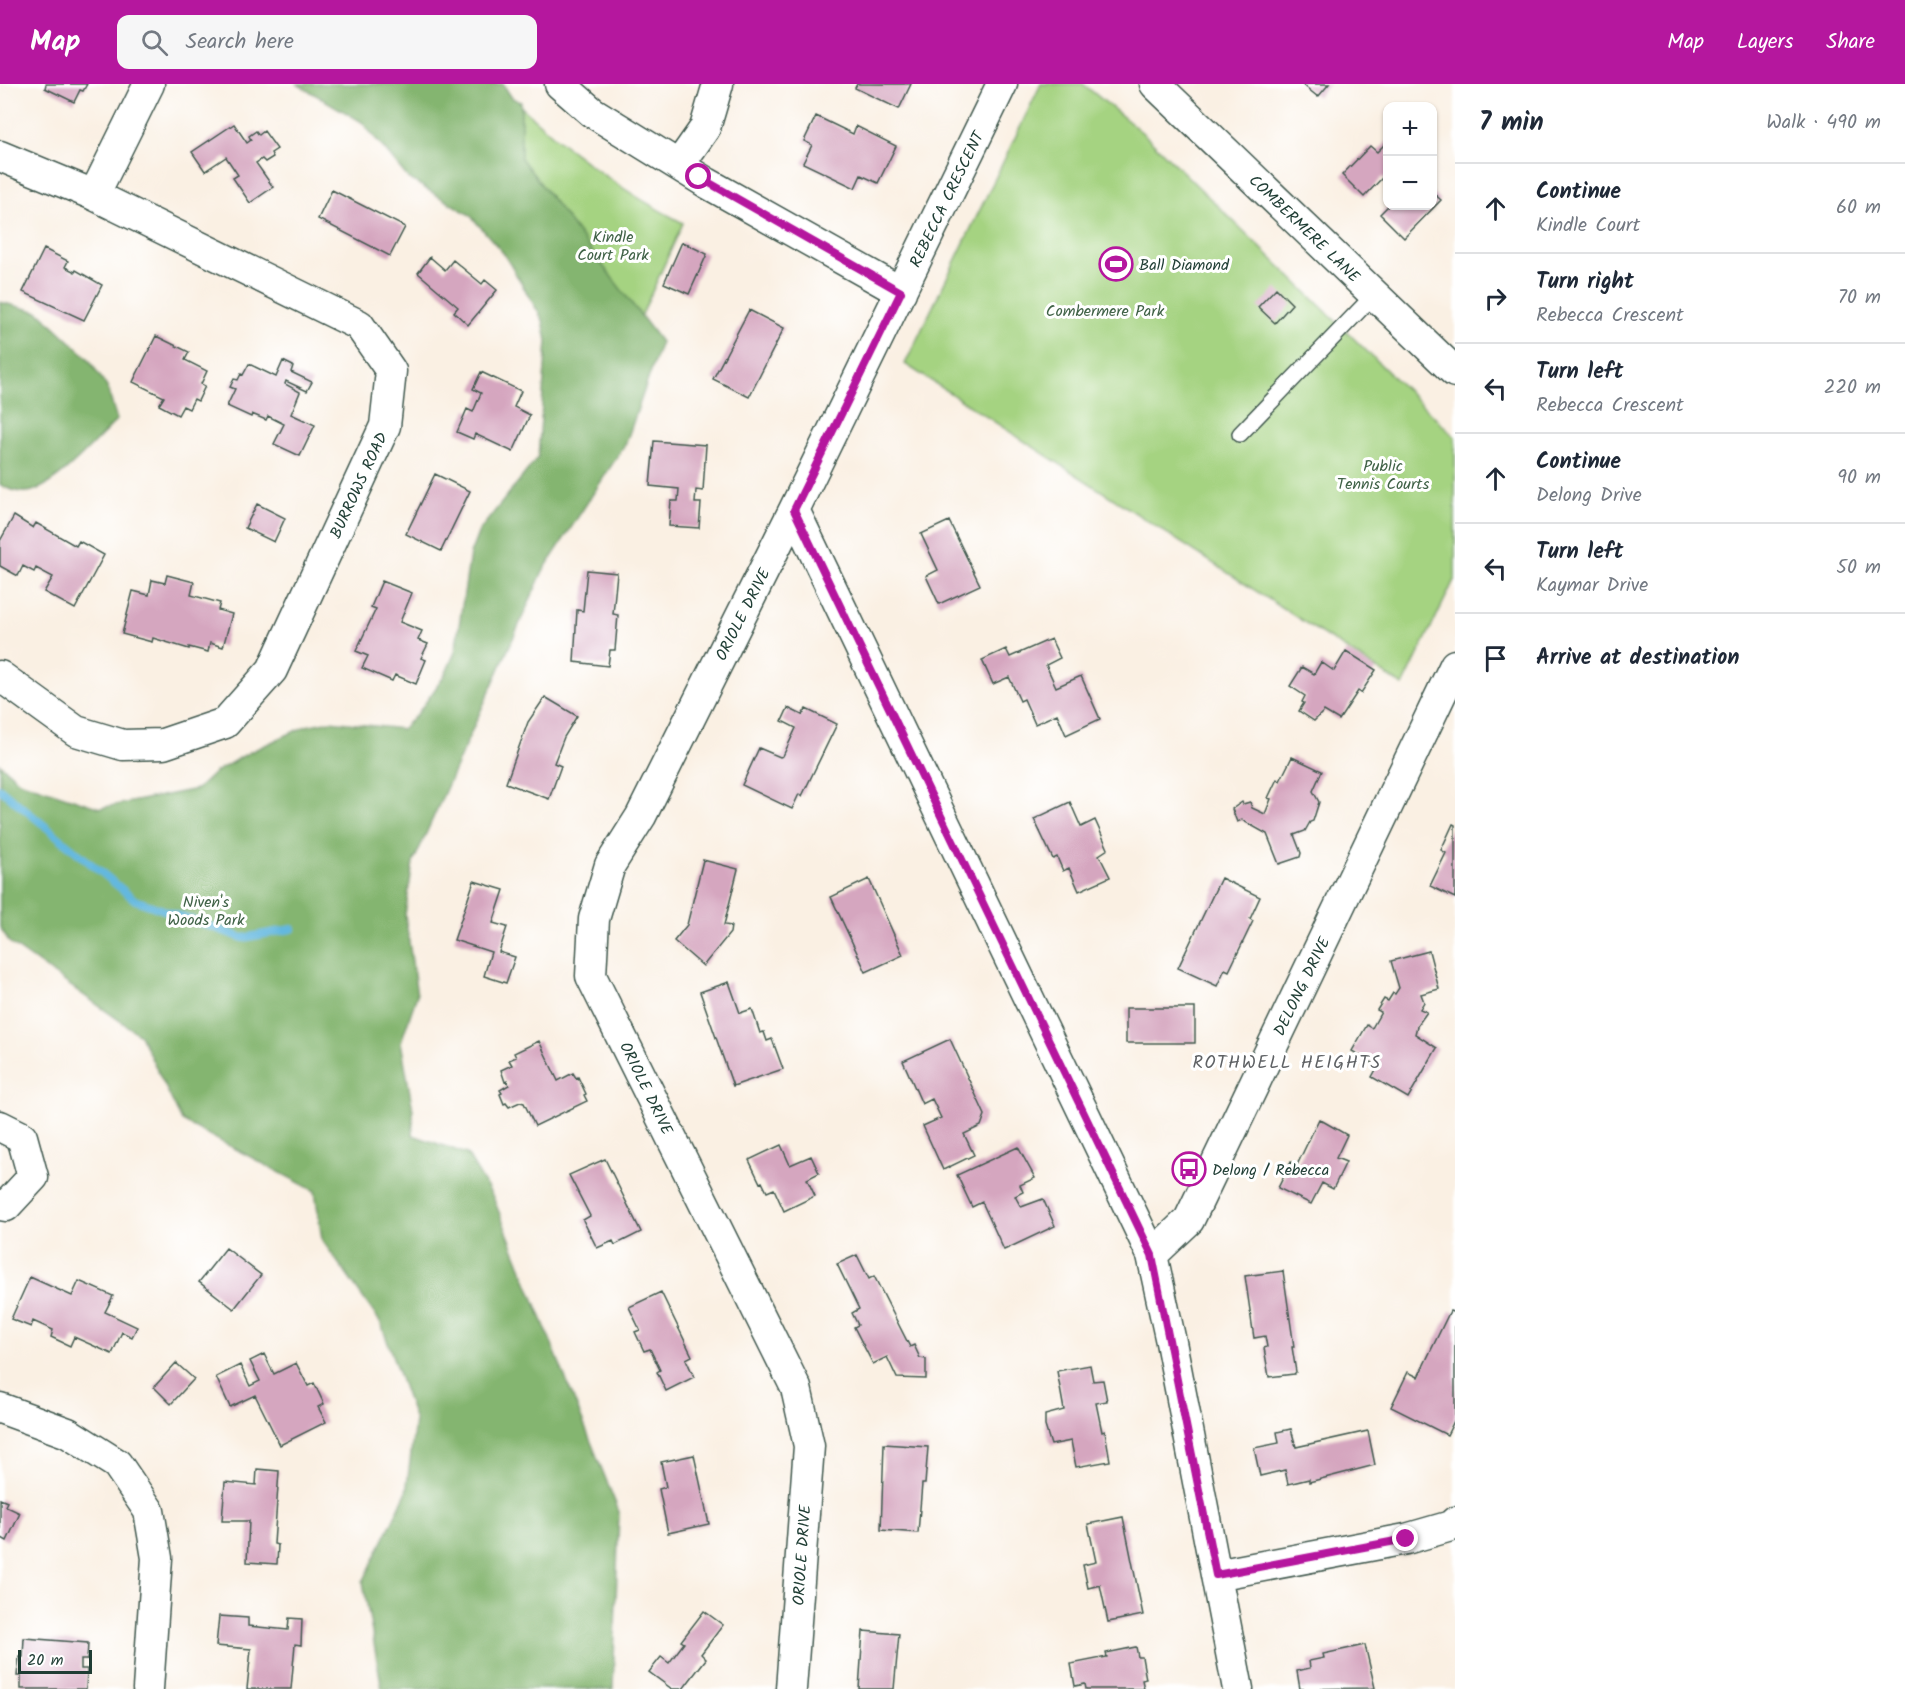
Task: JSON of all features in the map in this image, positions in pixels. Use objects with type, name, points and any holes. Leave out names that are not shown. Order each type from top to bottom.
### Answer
[{"type":"street","points":[[94,195],[149,84]]},
{"type":"street","points":[[560,84],[592,112],[707,183],[901,292]]},
{"type":"street","points":[[679,165],[705,128],[718,84]]},
{"type":"street","name":"REBECCA CRESCENT","points":[[794,510],[1002,84]]},
{"type":"street","name":"COMBERMERE LANE","points":[[1155,84],[1455,372]]},
{"type":"street","name":"BURROWS ROAD","points":[[0,156],[94,195],[358,325],[391,371],[385,426],[272,670],[225,723],[163,744],[123,746],[76,731],[0,676]]},
{"type":"street","points":[[794,510],[1152,1255],[1238,1689]]},
{"type":"street","name":"ORIOLE DRIVE","points":[[791,1689],[809,1446],[796,1388],[591,976],[594,919],[610,865],[641,816],[794,510]]},
{"type":"street","name":"DELONG DRIVE","points":[[1152,1255],[1189,1220],[1455,665]]},
{"type":"street","points":[[0,1126],[22,1137],[33,1177],[6,1206],[0,1205]]},
{"type":"street","points":[[0,1408],[68,1433],[117,1464],[149,1511],[157,1558],[148,1689]]},
{"type":"street","points":[[1216,1575],[1406,1539],[1451,1526],[1455,1522]]},
{"type":"lane","points":[[1240,434],[1374,294]]},
{"type":"green space","name":"Niven's Woods Park","points":[[297,84],[503,84],[512,98],[521,102],[521,158],[661,342],[626,443],[543,571],[413,863],[405,915],[417,995],[401,1042],[413,1110],[413,1135],[467,1154],[493,1197],[619,1512],[613,1689],[382,1689],[363,1582],[406,1493],[415,1421],[381,1323],[322,1240],[315,1191],[182,1121],[140,1035],[10,943],[0,927],[0,764],[19,781],[100,808],[197,789],[215,772],[250,752],[306,726],[330,721],[402,729],[418,713],[445,675],[455,652],[470,554],[479,531],[538,457],[547,341],[543,320],[504,254],[470,215],[408,178],[362,122]]},
{"type":"green space","name":"Combermere Park","points":[[1041,84],[1083,84],[1144,134],[1455,437],[1455,578],[1403,686],[905,364]]},
{"type":"green space","name":"Kindle Court Park","points":[[512,98],[593,167],[637,197],[683,223],[634,332],[402,131]]},
{"type":"green space","points":[[0,302],[39,312],[88,358],[107,387],[117,420],[87,451],[50,483],[27,492],[0,485]]},
{"type":"building","points":[[46,84],[87,84],[83,91],[80,90],[74,102],[45,88]]},
{"type":"building","points":[[857,84],[911,84],[899,109],[855,88]]},
{"type":"building","points":[[1302,84],[1329,84],[1318,97]]},
{"type":"building","points":[[816,116],[853,134],[856,126],[896,146],[878,183],[861,175],[855,188],[803,163],[812,145],[804,141]]},
{"type":"building","points":[[234,124],[247,143],[251,140],[249,136],[256,131],[259,135],[264,131],[277,149],[271,153],[273,157],[265,162],[262,159],[256,163],[273,187],[250,203],[233,178],[238,175],[226,157],[205,171],[192,152]]},
{"type":"building","points":[[1370,146],[1377,152],[1383,146],[1383,177],[1364,197],[1342,175]]},
{"type":"building","points":[[332,190],[405,227],[390,256],[318,219]]},
{"type":"building","points":[[1384,210],[1431,210],[1404,238],[1380,214]]},
{"type":"building","points":[[682,242],[707,254],[689,294],[664,283]]},
{"type":"building","points":[[44,249],[68,261],[65,267],[75,272],[76,270],[102,285],[84,320],[23,292]]},
{"type":"building","points":[[430,257],[445,270],[453,260],[482,284],[485,280],[497,290],[468,325],[454,312],[458,307],[418,273]]},
{"type":"building","points":[[1276,288],[1292,304],[1275,323],[1258,307]]},
{"type":"building","points":[[749,310],[784,328],[749,397],[713,379]]},
{"type":"building","points":[[156,336],[189,352],[185,360],[207,371],[201,384],[205,386],[198,401],[194,399],[189,409],[183,406],[178,415],[159,405],[164,397],[133,382]]},
{"type":"building","points":[[283,361],[293,366],[291,372],[312,382],[307,391],[286,381],[285,384],[300,392],[291,414],[315,425],[300,456],[274,444],[284,424],[268,416],[266,420],[252,414],[251,417],[227,406],[235,389],[230,387],[234,379],[238,380],[241,374],[243,375],[249,364],[276,377]]},
{"type":"building","points":[[481,372],[521,391],[514,407],[530,415],[513,452],[475,434],[473,439],[457,432],[467,409],[473,412],[481,393],[473,389]]},
{"type":"building","points":[[654,441],[706,445],[703,491],[696,490],[695,503],[701,503],[699,528],[669,526],[671,501],[678,501],[679,489],[650,486]]},
{"type":"building","points":[[435,474],[470,491],[441,551],[406,534]]},
{"type":"building","points":[[257,504],[285,518],[274,542],[245,528]]},
{"type":"building","points":[[14,516],[33,528],[36,523],[76,546],[79,541],[104,555],[75,609],[44,592],[53,577],[36,568],[34,572],[23,566],[18,576],[0,566],[0,541]]},
{"type":"building","points":[[949,521],[980,585],[939,604],[926,576],[938,570],[921,534]]},
{"type":"building","points":[[587,570],[617,573],[613,614],[618,615],[615,650],[610,650],[608,666],[574,662],[577,610],[583,611]]},
{"type":"building","points":[[167,575],[194,582],[191,595],[220,603],[218,610],[232,614],[223,647],[210,643],[208,652],[153,638],[152,642],[122,634],[133,591],[149,595],[152,580],[165,583]]},
{"type":"building","points":[[382,581],[412,593],[400,622],[422,631],[418,640],[428,644],[421,658],[426,660],[416,684],[395,675],[392,681],[362,668],[368,656],[356,651],[376,609],[371,607]]},
{"type":"building","points":[[1051,639],[1060,658],[1046,665],[1056,687],[1081,676],[1100,719],[1066,735],[1057,714],[1035,724],[1024,699],[1020,701],[1009,677],[993,684],[982,660],[1006,649],[1010,657]]},
{"type":"building","points":[[1346,651],[1376,670],[1361,693],[1358,691],[1339,720],[1324,711],[1314,721],[1299,711],[1305,696],[1290,686],[1302,667],[1314,674],[1321,662],[1334,671]]},
{"type":"building","points":[[545,697],[577,716],[564,737],[554,763],[561,766],[549,799],[506,783],[528,722]]},
{"type":"building","points":[[788,708],[802,715],[806,709],[837,724],[802,796],[799,794],[792,809],[742,785],[759,748],[780,757],[783,756],[796,728],[782,721]]},
{"type":"building","points":[[1292,757],[1322,771],[1313,791],[1319,802],[1313,821],[1305,831],[1294,835],[1301,853],[1300,857],[1279,864],[1267,834],[1242,820],[1237,822],[1232,809],[1242,802],[1243,804],[1250,802],[1252,808],[1265,814],[1271,799],[1268,798],[1277,779],[1280,781]]},
{"type":"building","points":[[1070,802],[1081,827],[1095,820],[1108,849],[1099,855],[1110,877],[1079,891],[1069,868],[1063,871],[1057,857],[1053,859],[1034,819]]},
{"type":"building","points":[[1453,824],[1455,825],[1455,898],[1430,886],[1446,853],[1441,850]]},
{"type":"building","points":[[703,860],[738,869],[724,925],[731,926],[730,933],[703,966],[674,941],[687,925]]},
{"type":"building","points":[[1221,878],[1260,897],[1250,919],[1253,921],[1229,971],[1225,969],[1217,986],[1178,968]]},
{"type":"building","points":[[869,879],[903,955],[866,972],[831,897]]},
{"type":"building","points":[[474,881],[504,890],[493,923],[507,927],[499,952],[515,957],[506,983],[484,976],[491,952],[454,940]]},
{"type":"building","points":[[1429,951],[1439,989],[1421,994],[1424,1002],[1420,1009],[1427,1012],[1417,1026],[1415,1034],[1437,1048],[1408,1098],[1372,1077],[1378,1066],[1352,1051],[1367,1025],[1372,1028],[1381,1012],[1377,1010],[1384,999],[1388,1001],[1399,988],[1391,961]]},
{"type":"building","points":[[729,982],[740,1013],[752,1009],[760,1033],[764,1032],[767,1041],[772,1039],[783,1069],[733,1086],[700,992]]},
{"type":"building","points":[[1126,1008],[1195,1008],[1195,1043],[1126,1043]]},
{"type":"building","points":[[950,1039],[985,1115],[981,1126],[964,1134],[974,1155],[943,1170],[923,1126],[941,1118],[932,1099],[922,1104],[903,1061]]},
{"type":"building","points":[[539,1041],[558,1081],[573,1073],[576,1078],[578,1077],[587,1101],[535,1126],[524,1103],[520,1102],[509,1107],[506,1103],[504,1104],[500,1090],[509,1085],[507,1081],[505,1082],[501,1070],[512,1065],[509,1060],[516,1057],[514,1053]]},
{"type":"building","points":[[1319,1119],[1347,1135],[1336,1158],[1346,1162],[1333,1189],[1322,1183],[1311,1204],[1278,1188],[1291,1162],[1297,1165]]},
{"type":"building","points":[[781,1145],[790,1165],[811,1156],[819,1173],[807,1179],[815,1196],[784,1211],[774,1189],[767,1192],[749,1160]]},
{"type":"building","points":[[1018,1147],[1035,1178],[1020,1185],[1023,1192],[1015,1196],[1021,1207],[1043,1199],[1055,1226],[1004,1250],[982,1202],[972,1207],[957,1175]]},
{"type":"building","points":[[605,1159],[641,1232],[615,1245],[613,1241],[597,1248],[583,1220],[590,1216],[569,1175]]},
{"type":"building","points":[[226,1248],[261,1275],[234,1309],[199,1282]]},
{"type":"building","points":[[857,1255],[869,1279],[874,1276],[910,1347],[914,1345],[920,1358],[926,1359],[926,1379],[897,1378],[887,1357],[873,1364],[854,1327],[858,1325],[852,1313],[859,1309],[837,1264]]},
{"type":"building","points":[[1283,1271],[1296,1372],[1269,1377],[1264,1348],[1267,1347],[1265,1336],[1254,1338],[1245,1276]]},
{"type":"building","points":[[30,1277],[72,1296],[79,1281],[113,1296],[105,1312],[137,1327],[132,1337],[122,1332],[112,1354],[74,1337],[70,1346],[51,1337],[53,1330],[33,1321],[31,1327],[11,1319]]},
{"type":"building","points":[[661,1292],[692,1356],[686,1359],[694,1377],[666,1391],[657,1372],[660,1370],[650,1349],[644,1351],[635,1332],[640,1330],[629,1307]]},
{"type":"building","points":[[1450,1311],[1455,1313],[1455,1419],[1447,1435],[1391,1407],[1408,1372],[1418,1377]]},
{"type":"building","points":[[264,1354],[274,1374],[296,1363],[308,1386],[314,1383],[324,1404],[318,1407],[326,1422],[280,1445],[255,1395],[230,1407],[216,1377],[240,1365],[250,1386],[260,1381],[250,1361]]},
{"type":"building","points":[[176,1363],[194,1379],[171,1404],[154,1387]]},
{"type":"building","points":[[1090,1365],[1093,1381],[1103,1380],[1107,1401],[1096,1403],[1102,1432],[1105,1431],[1110,1461],[1076,1467],[1071,1441],[1051,1445],[1045,1426],[1045,1415],[1064,1410],[1057,1371]]},
{"type":"building","points":[[1291,1429],[1296,1447],[1368,1431],[1375,1465],[1309,1482],[1309,1479],[1288,1484],[1285,1470],[1260,1476],[1254,1448],[1279,1443],[1277,1432]]},
{"type":"building","points":[[884,1444],[928,1447],[918,1533],[881,1530]]},
{"type":"building","points":[[694,1455],[709,1524],[668,1533],[659,1489],[666,1487],[661,1462]]},
{"type":"building","points":[[257,1469],[279,1471],[274,1544],[278,1545],[277,1564],[247,1562],[249,1521],[222,1521],[225,1482],[256,1485]]},
{"type":"building","points":[[0,1499],[7,1502],[5,1506],[20,1513],[7,1541],[0,1537]]},
{"type":"building","points":[[1123,1517],[1143,1615],[1108,1622],[1100,1585],[1088,1588],[1083,1565],[1096,1562],[1088,1524]]},
{"type":"building","points":[[704,1611],[723,1625],[701,1654],[706,1659],[683,1689],[672,1689],[649,1672],[661,1657],[669,1663],[684,1643],[681,1641]]},
{"type":"building","points":[[219,1616],[248,1618],[248,1626],[288,1630],[289,1618],[302,1619],[301,1645],[295,1644],[291,1689],[247,1689],[251,1649],[216,1646]]},
{"type":"building","points":[[863,1631],[899,1634],[894,1689],[859,1689]]},
{"type":"building","points":[[24,1638],[88,1643],[87,1660],[81,1660],[81,1669],[87,1669],[86,1689],[21,1689],[21,1676],[17,1676],[19,1657],[23,1657]]},
{"type":"building","points":[[1365,1645],[1375,1688],[1300,1689],[1297,1671],[1310,1668],[1309,1661],[1324,1658],[1323,1654]]},
{"type":"building","points":[[1136,1647],[1138,1657],[1142,1657],[1146,1679],[1142,1680],[1144,1689],[1086,1689],[1085,1684],[1075,1686],[1071,1664],[1107,1657],[1106,1653]]},
{"type":"waterway","points":[[0,789],[135,900],[243,938],[292,929]]},
{"type":"place","name":"Ball Diamond","points":[[1116,264]]},
{"type":"place","name":"Delong / Rebecca","points":[[1189,1169]]},
{"type":"district","name":"ROTHWELL HEIGHTS","points":[[1287,1062]]},
{"type":"route","points":[[699,177],[901,292],[794,510],[1152,1255],[1216,1575],[1406,1539]]},
{"type":"park label","name":"Public Tennis Courts","points":[[1383,474]]}]
